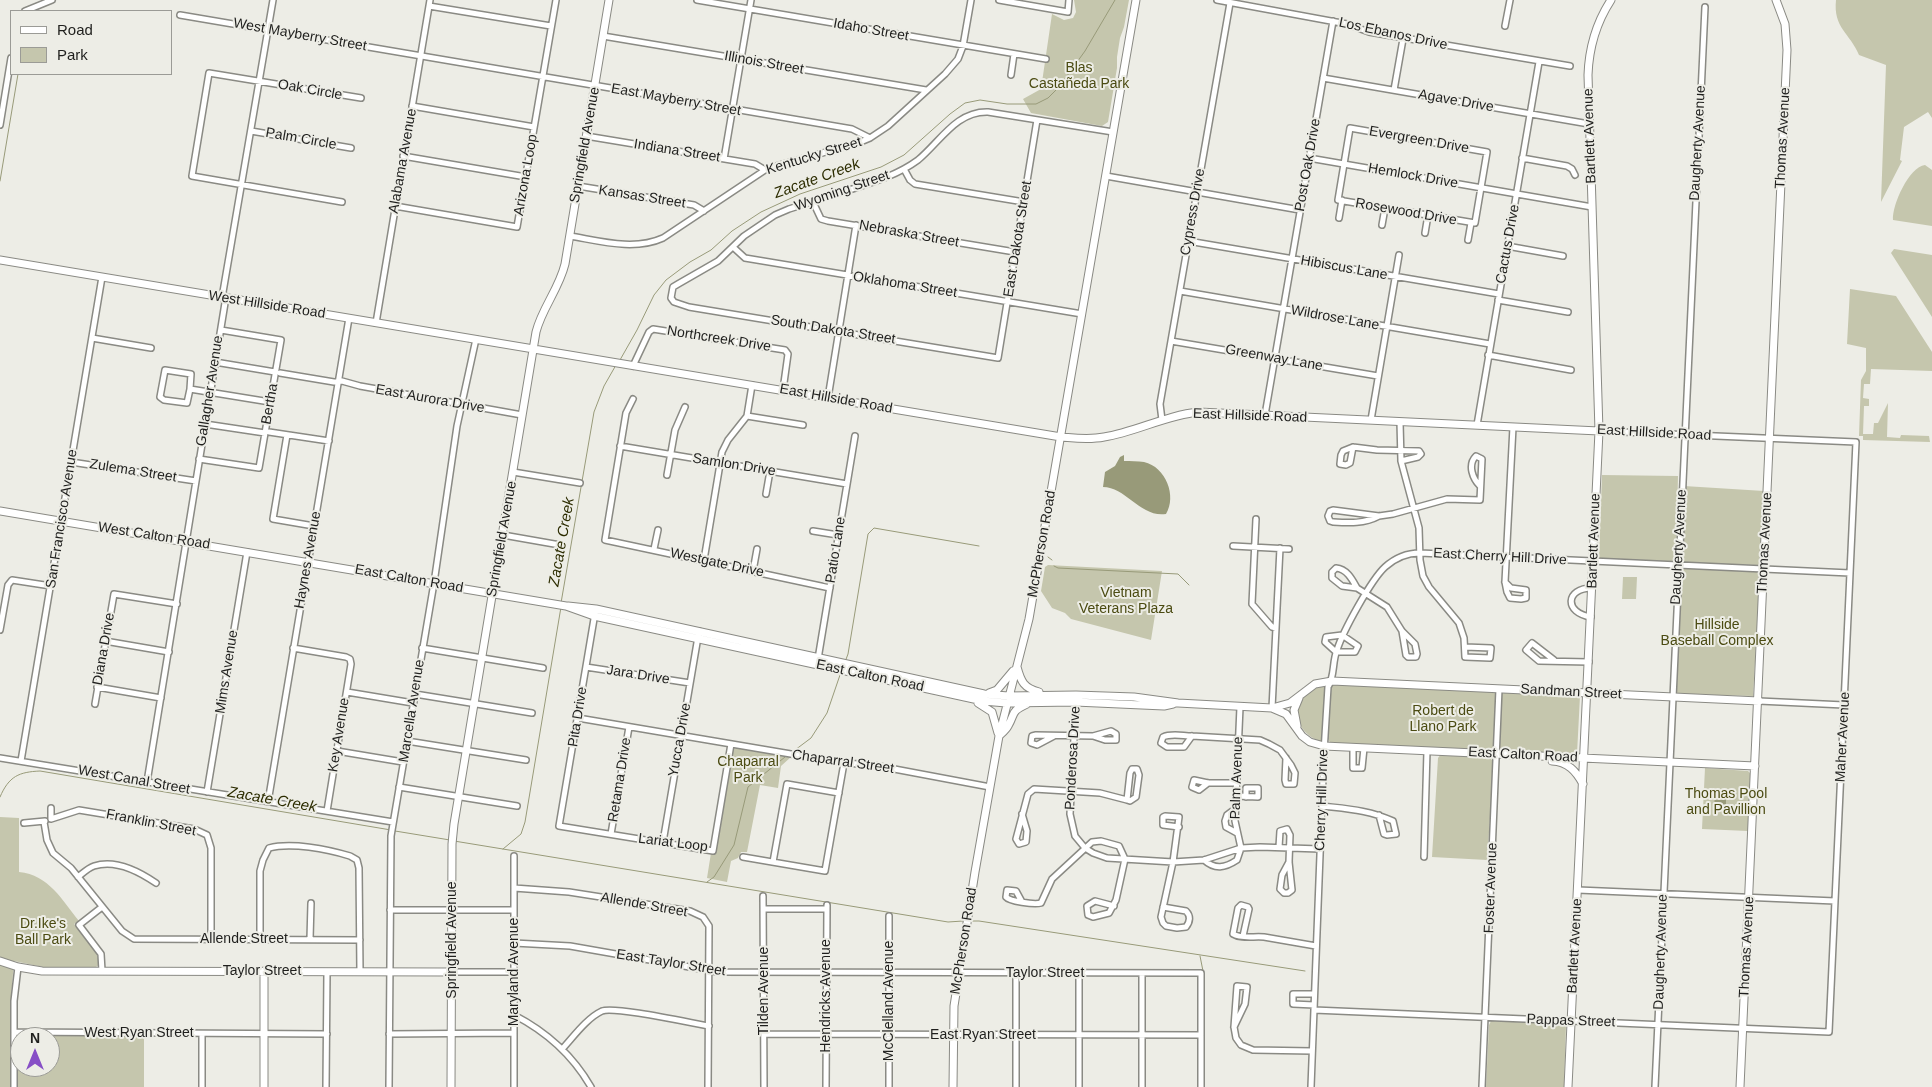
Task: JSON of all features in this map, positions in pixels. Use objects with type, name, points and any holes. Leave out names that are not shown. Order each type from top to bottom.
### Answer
[{"type":"main road","name":"Springfield Avenue","points":[[451,1087],[452,844],[458,796],[533,349],[540,319],[560,279],[570,236],[610,0]]},
{"type":"main road","name":"McPherson Road","points":[[953,1087],[954,1006],[958,973],[999,736],[1029,619],[1136,0]]},
{"type":"main road","name":"Bartlett Avenue","points":[[1568,1087],[1599,431],[1588,75],[1589,57],[1596,30],[1611,0]]},
{"type":"main road","name":"Thomas Avenue","points":[[1740,1087],[1759,701],[1787,50],[1785,24],[1776,0]]},
{"type":"main road","name":"West Hillside Road","points":[[0,260],[533,349]]},
{"type":"main road","name":"East Hillside Road","points":[[533,349],[1060,437],[1083,439],[1104,437],[1162,420],[1199,412],[1599,431]]},
{"type":"main road","name":"West Calton Road","points":[[0,511],[308,562]]},
{"type":"main road","name":"East Calton Road","points":[[308,562],[557,604],[918,683],[939,684],[984,694],[1008,696],[1047,695],[1240,707],[1272,708],[1287,705]]},
{"type":"main road","points":[[984,694],[997,690],[1016,667]]},
{"type":"main road","points":[[1016,667],[1024,686],[1047,695]]},
{"type":"main road","name":"Sandman Street","points":[[1287,705],[1315,684],[1332,681],[1759,701]]},
{"type":"main road","name":"East Calton Road","points":[[918,683],[933,690],[1006,704],[1076,698]]},
{"type":"main road","points":[[933,690],[939,684]]},
{"type":"main road","points":[[1298,729],[1294,710],[1292,706],[1287,705],[1284,709],[1286,714],[1291,714],[1294,710],[1301,694]]},
{"type":"main road","points":[[969,698],[992,712],[999,736],[1008,727],[1014,711],[1031,702]]},
{"type":"main road","name":"East Calton Road","points":[[1272,708],[1286,714],[1302,736],[1310,742],[1324,746],[1755,766]]},
{"type":"main road","points":[[1523,755],[1566,763],[1578,775],[1583,784]]},
{"type":"main road","name":"Taylor Street","points":[[0,961],[14,966],[42,971],[451,972]]},
{"type":"main road","points":[[264,971],[264,1087]]},
{"type":"street","points":[[27,10],[52,0]]},
{"type":"street","name":"Gallagher Avenue","points":[[147,782],[221,330],[225,303],[223,292],[273,0]]},
{"type":"street","name":"Arizona Loop","points":[[395,206],[517,227],[556,0]]},
{"type":"street","name":"Idaho Street","points":[[697,0],[1046,59]]},
{"type":"street","points":[[724,159],[751,0]]},
{"type":"street","name":"Kentucky Street","points":[[570,236],[624,244],[651,244],[664,238],[765,170],[870,138],[888,126],[945,74],[958,59],[963,46],[971,0]]},
{"type":"street","points":[[999,0],[1068,12],[1069,0]]},
{"type":"street","name":"Los Ebanos Drive","points":[[1217,0],[1347,24],[1369,32],[1403,39],[1570,66]]},
{"type":"street","points":[[1505,26],[1510,0]]},
{"type":"street","points":[[430,3],[551,26]]},
{"type":"street","name":"Alabama Avenue","points":[[376,323],[430,3]]},
{"type":"street","name":"Cypress Drive","points":[[1162,420],[1160,404],[1230,3]]},
{"type":"street","name":"Daugherty Avenue","points":[[1655,1087],[1705,7]]},
{"type":"street","name":"West Mayberry Street","points":[[180,15],[420,56]]},
{"type":"street","name":"Post Oak Drive","points":[[1265,415],[1332,22]]},
{"type":"street","name":"Illinois Street","points":[[603,36],[926,90]]},
{"type":"street","points":[[1394,90],[1403,39]]},
{"type":"street","points":[[1011,75],[1014,54]]},
{"type":"street","name":"East Mayberry Street","points":[[420,56],[852,129],[870,138]]},
{"type":"street","name":"Cactus Drive","points":[[1477,425],[1539,62]]},
{"type":"street","points":[[0,125],[10,64]]},
{"type":"street","name":"Oak Circle","points":[[242,184],[192,176],[209,73],[362,98]]},
{"type":"street","name":"Agave Drive","points":[[1323,78],[1589,124]]},
{"type":"street","points":[[412,106],[534,127]]},
{"type":"street","name":"Wyoming Street","points":[[672,298],[673,287],[685,278],[718,260],[744,236],[775,215],[877,181],[904,169],[917,160],[959,120],[969,114],[978,111],[988,112],[1113,132]]},
{"type":"street","name":"East Dakota Street","points":[[998,358],[1037,120]]},
{"type":"street","name":"Evergreen Drive","points":[[1344,164],[1350,128],[1487,152],[1481,188]]},
{"type":"street","name":"Palm Circle","points":[[251,130],[351,148]]},
{"type":"street","name":"Indiana Street","points":[[586,136],[755,164],[765,170]]},
{"type":"street","points":[[404,156],[526,177]]},
{"type":"street","name":"Hemlock Drive","points":[[1309,158],[1592,207]]},
{"type":"street","points":[[1522,158],[1567,166],[1572,169],[1575,175]]},
{"type":"street","points":[[1339,218],[1344,164]]},
{"type":"street","points":[[904,169],[910,180],[915,184],[1024,202]]},
{"type":"street","points":[[1106,176],[1300,210]]},
{"type":"street","points":[[242,184],[342,202]]},
{"type":"street","name":"Kansas Street","points":[[578,186],[694,205],[704,211]]},
{"type":"street","points":[[1468,240],[1481,188]]},
{"type":"street","name":"Rosewood Drive","points":[[1340,200],[1473,223]]},
{"type":"street","name":"Nebraska Street","points":[[813,202],[821,219],[1016,252]]},
{"type":"street","points":[[1382,225],[1385,208]]},
{"type":"street","points":[[1425,233],[1428,215]]},
{"type":"street","points":[[828,398],[856,225]]},
{"type":"street","name":"Hibiscus Lane","points":[[1188,241],[1395,277],[1568,312]]},
{"type":"street","points":[[1507,246],[1564,256]]},
{"type":"street","name":"Oklahoma Street","points":[[733,247],[745,258],[1082,314]]},
{"type":"street","points":[[1371,420],[1399,254]]},
{"type":"street","name":"San Francisco Avenue","points":[[21,761],[102,277]]},
{"type":"street","name":"Wildrose Lane","points":[[1180,291],[1490,344]]},
{"type":"street","name":"South Dakota Street","points":[[672,298],[674,302],[684,306],[839,330],[998,358]]},
{"type":"street","name":"Haynes Avenue","points":[[268,802],[349,318]]},
{"type":"street","name":"Northcreek Drive","points":[[633,366],[649,332],[653,329],[785,350],[788,354],[783,390]]},
{"type":"street","name":"Bertha","points":[[199,459],[259,468],[267,433],[270,402],[277,373],[280,340],[221,330]]},
{"type":"street","points":[[92,338],[151,348]]},
{"type":"street","name":"Marcella Avenue","points":[[389,1087],[391,836],[434,583],[452,456],[476,339]]},
{"type":"street","name":"Greenway Lane","points":[[1171,341],[1378,376]]},
{"type":"street","points":[[1488,355],[1571,370]]},
{"type":"street","name":"East Aurora Drive","points":[[215,362],[277,373],[342,381],[360,386],[522,415]]},
{"type":"street","points":[[165,370],[191,374],[190,389],[187,403],[161,399],[165,370]]},
{"type":"street","points":[[704,560],[724,445],[747,416],[752,385]]},
{"type":"street","points":[[190,389],[270,402]]},
{"type":"street","points":[[620,446],[626,413],[633,399]]},
{"type":"street","points":[[667,475],[675,430],[685,407]]},
{"type":"street","points":[[747,416],[803,425]]},
{"type":"street","points":[[1400,422],[1401,461],[1419,528],[1421,569],[1425,582],[1456,617],[1462,630],[1466,647],[1465,657],[1490,658],[1491,648],[1466,647]]},
{"type":"street","points":[[205,424],[329,441]]},
{"type":"street","points":[[1506,582],[1508,587],[1526,590],[1526,598],[1510,598],[1506,582],[1513,427]]},
{"type":"street","name":"East Hillside Road","points":[[1599,431],[1856,442]]},
{"type":"street","points":[[287,435],[273,519],[314,526]]},
{"type":"street","name":"Patio Lane","points":[[817,661],[855,436]]},
{"type":"street","name":"Maher Avenue","points":[[1829,1032],[1856,442]]},
{"type":"street","name":"Samlon Drive","points":[[620,446],[847,484]]},
{"type":"street","name":"Westgate Drive","points":[[620,446],[605,540],[830,588]]},
{"type":"street","points":[[1353,447],[1419,451],[1421,454],[1418,457],[1401,461]]},
{"type":"street","points":[[1379,516],[1354,523],[1333,522],[1330,521],[1328,516],[1333,510],[1379,516],[1447,499],[1480,500],[1482,459],[1476,456],[1472,460],[1472,474],[1474,480],[1480,486]]},
{"type":"street","name":"Zulema Street","points":[[71,462],[196,481]]},
{"type":"street","points":[[766,494],[770,471]]},
{"type":"street","points":[[513,472],[580,483]]},
{"type":"street","points":[[1256,519],[1252,604],[1272,627],[1276,628]]},
{"type":"street","points":[[654,550],[658,530]]},
{"type":"street","points":[[814,531],[838,535]]},
{"type":"street","points":[[503,534],[560,545]]},
{"type":"street","points":[[1233,546],[1289,549]]},
{"type":"street","points":[[1272,708],[1280,548]]},
{"type":"street","points":[[753,571],[757,549]]},
{"type":"street","name":"Mims Avenue","points":[[207,792],[247,552]]},
{"type":"street","name":"East Cherry Hill Drive","points":[[1420,553],[1850,573]]},
{"type":"street","name":"Cherry Hill Drive","points":[[1311,1087],[1328,687],[1332,681],[1336,652],[1342,636],[1367,594],[1386,567],[1403,556],[1420,553]]},
{"type":"street","points":[[1357,588],[1351,578],[1341,569],[1336,568],[1332,572],[1332,578],[1342,586],[1357,588],[1387,607],[1402,631],[1415,644],[1416,657],[1408,657],[1406,655],[1402,631]]},
{"type":"street","points":[[0,630],[8,585],[12,580],[51,586]]},
{"type":"street","points":[[1591,617],[1584,616],[1571,606],[1574,592],[1584,588],[1592,588]]},
{"type":"street","name":"Diana Drive","points":[[95,704],[114,594],[177,604]]},
{"type":"street","name":"Pita Drive","points":[[559,826],[595,612]]},
{"type":"street","name":"Yucca Drive","points":[[663,842],[698,635]]},
{"type":"street","points":[[1342,636],[1356,643],[1357,649],[1355,652],[1336,652],[1325,642],[1326,637],[1342,636]]},
{"type":"street","points":[[105,640],[169,652]]},
{"type":"street","points":[[1554,660],[1532,643],[1526,650],[1539,661],[1589,662]]},
{"type":"street","name":"Key Avenue","points":[[293,648],[350,659],[351,664],[327,811]]},
{"type":"street","points":[[422,648],[543,668]]},
{"type":"street","name":"Jara Drive","points":[[586,667],[690,683]]},
{"type":"street","points":[[97,687],[161,698]]},
{"type":"street","name":"Foster Avenue","points":[[1482,1087],[1499,689]]},
{"type":"street","points":[[346,692],[413,703]]},
{"type":"street","points":[[414,694],[532,713]]},
{"type":"street","name":"Ponderosa Drive","points":[[1076,698],[1070,792],[1071,826],[1075,836],[1085,848]]},
{"type":"street","name":"Sandman Street","points":[[1759,701],[1844,705]]},
{"type":"street","name":"Palm Avenue","points":[[1240,707],[1235,809],[1237,833],[1241,848]]},
{"type":"street","name":"Chaparral Street","points":[[578,718],[844,763],[873,765],[990,787]]},
{"type":"street","name":"Retama Drive","points":[[611,834],[629,727]]},
{"type":"street","points":[[1192,736],[1184,747],[1167,747],[1161,743],[1166,735],[1192,736],[1239,740],[1260,740],[1280,750],[1286,758]]},
{"type":"street","points":[[1054,736],[1093,736]]},
{"type":"street","points":[[407,741],[526,760]]},
{"type":"street","name":"Lariat Loop","points":[[559,826],[713,851],[731,744]]},
{"type":"street","points":[[1352,748],[1353,768],[1362,768],[1364,748]]},
{"type":"street","points":[[337,751],[403,762]]},
{"type":"street","points":[[1424,857],[1426,751]]},
{"type":"street","name":"West Canal Street","points":[[0,758],[327,811],[393,824]]},
{"type":"street","points":[[743,857],[825,871],[844,763]]},
{"type":"street","points":[[1022,814],[1027,837],[1026,842],[1019,844],[1016,839],[1022,814],[1028,794],[1034,789],[1100,793],[1127,800],[1133,800],[1136,797],[1139,775],[1137,770],[1130,772],[1127,800]]},
{"type":"street","points":[[1208,783],[1236,783]]},
{"type":"street","points":[[774,862],[787,784],[839,793]]},
{"type":"street","points":[[399,787],[517,806]]},
{"type":"street","points":[[1236,796],[1246,796]]},
{"type":"street","points":[[1322,806],[1365,810],[1379,815]]},
{"type":"street","points":[[50,808],[50,819]]},
{"type":"street","points":[[1235,809],[1226,815],[1225,821],[1226,826],[1237,833]]},
{"type":"street","name":"Franklin Street","points":[[24,823],[44,822],[80,810],[194,829],[207,835],[211,848],[211,940]]},
{"type":"street","points":[[44,822],[50,846],[58,858],[71,868],[102,907],[79,925],[101,954],[102,971]]},
{"type":"street","points":[[1163,907],[1186,912],[1189,924],[1186,927],[1177,928],[1166,926],[1162,923],[1161,917],[1163,907],[1173,862],[1179,827]]},
{"type":"street","points":[[1279,847],[1280,831],[1287,828],[1290,835],[1289,862],[1292,890],[1288,894],[1280,889],[1282,875],[1289,862]]},
{"type":"street","points":[[1022,902],[1036,905],[1041,903],[1052,879],[1092,842],[1101,840],[1119,846],[1125,859],[1114,906],[1108,913],[1093,917],[1088,915],[1087,906],[1095,901],[1114,906]]},
{"type":"street","points":[[260,940],[260,871],[262,860],[269,848],[279,845],[290,845],[342,854],[357,860],[360,878],[360,972]]},
{"type":"street","points":[[1085,848],[1106,858],[1173,862],[1204,860],[1241,848],[1320,849]]},
{"type":"street","points":[[1204,860],[1217,868],[1225,866],[1237,860],[1241,848]]},
{"type":"street","name":"Maryland Avenue","points":[[514,856],[514,1087]]},
{"type":"street","points":[[78,877],[92,866],[103,864],[138,871],[156,884]]},
{"type":"street","name":"Allende Street","points":[[514,888],[569,892],[690,911],[703,917],[709,926],[709,971]]},
{"type":"street","points":[[1578,890],[1835,901]]},
{"type":"street","name":"Tilden Avenue","points":[[764,896],[764,1087]]},
{"type":"street","points":[[310,939],[311,903]]},
{"type":"street","points":[[1243,936],[1249,909],[1241,905],[1238,908],[1232,934],[1243,936],[1262,937],[1316,946]]},
{"type":"street","name":"Allende Street","points":[[102,907],[128,936],[141,940],[360,940]]},
{"type":"street","name":"Hendricks Avenue","points":[[764,909],[826,907],[826,1087]]},
{"type":"street","points":[[390,910],[514,910]]},
{"type":"street","name":"McClelland Avenue","points":[[889,916],[889,1087]]},
{"type":"street","name":"East Taylor Street","points":[[514,943],[570,946],[709,971],[889,973]]},
{"type":"street","points":[[14,966],[14,1027]]},
{"type":"street","points":[[708,1087],[709,971]]},
{"type":"street","points":[[326,1087],[327,972]]},
{"type":"street","name":"Taylor Street","points":[[451,972],[514,972]]},
{"type":"street","name":"Taylor Street","points":[[889,973],[1200,973],[1201,1035]]},
{"type":"street","points":[[1016,973],[1016,1087]]},
{"type":"street","points":[[1079,973],[1079,1087]]},
{"type":"street","points":[[1142,973],[1142,1087]]},
{"type":"street","points":[[1234,1027],[1245,1004],[1247,987],[1237,986],[1234,1027],[1236,1038],[1241,1045],[1253,1050],[1312,1051]]},
{"type":"street","name":"Pappas Street","points":[[1314,994],[1293,994],[1293,1004],[1314,1007],[1485,1017],[1829,1032]]},
{"type":"street","points":[[563,1048],[595,1015],[606,1010],[709,1026]]},
{"type":"street","points":[[514,1015],[535,1025],[563,1048],[580,1069],[591,1087]]},
{"type":"street","name":"West Ryan Street","points":[[60,1032],[264,1034]]},
{"type":"street","points":[[389,1034],[514,1033]]},
{"type":"street","points":[[202,1034],[202,1087]]},
{"type":"street","points":[[264,1034],[327,1034]]},
{"type":"street","name":"East Ryan Street","points":[[764,1034],[1201,1035]]},
{"type":"street","points":[[1201,1035],[1201,1087]]},
{"type":"green space","name":"Blas Castañeda Park","points":[[1074,0],[1129,0],[1120,38],[1108,122],[1102,126],[1031,113],[1023,99],[1041,89],[1052,14],[1064,20],[1073,18],[1076,12]]},
{"type":"green space","points":[[1836,0],[1932,0],[1932,118],[1928,112],[1904,127],[1900,160],[1902,161],[1881,202],[1886,65],[1859,55],[1837,17]]},
{"type":"green space","points":[[1925,165],[1932,170],[1932,226],[1893,220],[1895,205],[1908,179],[1919,167]]},
{"type":"green space","points":[[1894,249],[1932,255],[1932,317],[1891,253]]},
{"type":"green space","points":[[1850,289],[1896,296],[1932,352],[1932,371],[1871,369],[1870,384],[1864,384],[1863,398],[1869,399],[1869,406],[1864,406],[1863,434],[1873,434],[1874,423],[1878,423],[1888,403],[1887,437],[1900,438],[1901,435],[1929,436],[1930,442],[1863,440],[1863,436],[1859,436],[1861,380],[1866,371],[1866,348],[1847,344]]},
{"type":"green space","points":[[1602,475],[1678,476],[1676,561],[1674,563],[1599,558]]},
{"type":"green space","points":[[1684,486],[1764,491],[1761,563],[1759,565],[1684,563],[1681,561]]},
{"type":"green space","name":"Vietnam Veterans Plaza","points":[[1048,565],[1162,571],[1151,640],[1071,619],[1065,613],[1052,608],[1041,591],[1045,567]]},
{"type":"green space","name":"Hillside Baseball Complex","points":[[1684,568],[1756,571],[1760,576],[1753,696],[1679,694],[1675,691],[1680,570]]},
{"type":"green space","points":[[1623,577],[1637,577],[1636,599],[1622,599]]},
{"type":"green space","name":"Robert de Llano Park","points":[[1336,684],[1494,692],[1497,695],[1495,746],[1493,750],[1489,751],[1331,744],[1328,739],[1330,688]]},
{"type":"green space","points":[[1326,685],[1321,742],[1310,736],[1302,728],[1297,710],[1300,701],[1306,694],[1314,688]]},
{"type":"green space","name":"Robert de Llano Park","points":[[1501,692],[1580,696],[1577,754],[1499,751]]},
{"type":"green space","name":"Chaparral Park","points":[[736,748],[791,757],[781,766],[778,788],[760,785],[747,852],[741,852],[738,858],[731,861],[727,882],[707,878],[711,853],[716,851],[733,750]]},
{"type":"green space","name":"Robert de Llano Park","points":[[1441,754],[1489,757],[1494,762],[1487,860],[1432,857],[1438,758]]},
{"type":"green space","name":"Thomas Pool and Pavillion","points":[[1705,768],[1748,771],[1751,774],[1748,831],[1702,829]]},
{"type":"green space","name":"Dr.Ike's Ball Park","points":[[0,817],[19,818],[19,872],[39,878],[54,890],[79,921],[74,924],[94,948],[99,965],[96,967],[43,967],[14,961],[10,1027],[11,1087],[0,1087]]},
{"type":"green space","points":[[1491,1021],[1562,1024],[1566,1026],[1564,1087],[1486,1087],[1489,1025]]},
{"type":"green space","points":[[60,1035],[144,1035],[144,1087],[17,1087],[17,1077],[60,1077]]},
{"type":"shaded area","points":[[1124,455],[1124,461],[1144,462],[1152,465],[1164,476],[1170,491],[1169,507],[1166,514],[1157,514],[1149,511],[1119,492],[1103,487],[1105,472],[1115,466],[1120,457]]},
{"type":"shaded area","points":[[1715,792],[1726,792],[1726,811],[1714,811]]},
{"type":"waterway","name":"Zacate Creek","points":[[620,360],[654,295],[666,280],[690,262],[711,250],[732,231],[761,212],[800,194],[881,167],[904,155],[965,103],[980,100],[1007,104],[1036,104],[1048,98],[1059,87],[1085,51],[1115,0]]},
{"type":"waterway","points":[[0,181],[18,75]]},
{"type":"waterway","name":"Zacate Creek","points":[[561,603],[594,412],[604,386],[616,365]]},
{"type":"waterway","points":[[845,662],[848,654],[868,534],[874,528],[979,546]]},
{"type":"waterway","points":[[1048,557],[1052,560]]},
{"type":"waterway","points":[[1054,566],[1058,568],[1178,574],[1189,585]]},
{"type":"waterway","name":"Zacate Creek","points":[[503,849],[521,834],[525,822],[561,607]]},
{"type":"waterway","points":[[795,750],[811,738],[827,713],[841,672]]},
{"type":"waterway","points":[[707,882],[714,877],[734,845],[748,787],[785,757]]},
{"type":"waterway","name":"Zacate Creek","points":[[0,797],[7,784],[15,776],[40,771],[391,830]]},
{"type":"waterway","name":"Zacate Creek","points":[[395,831],[450,840]]},
{"type":"waterway","points":[[454,841],[948,922],[963,921]]},
{"type":"waterway","points":[[970,921],[1305,971]]},
{"type":"waterway","points":[[1200,956],[1203,971]]},
{"type":"waterway","points":[[1203,993],[1204,1087]]}]
